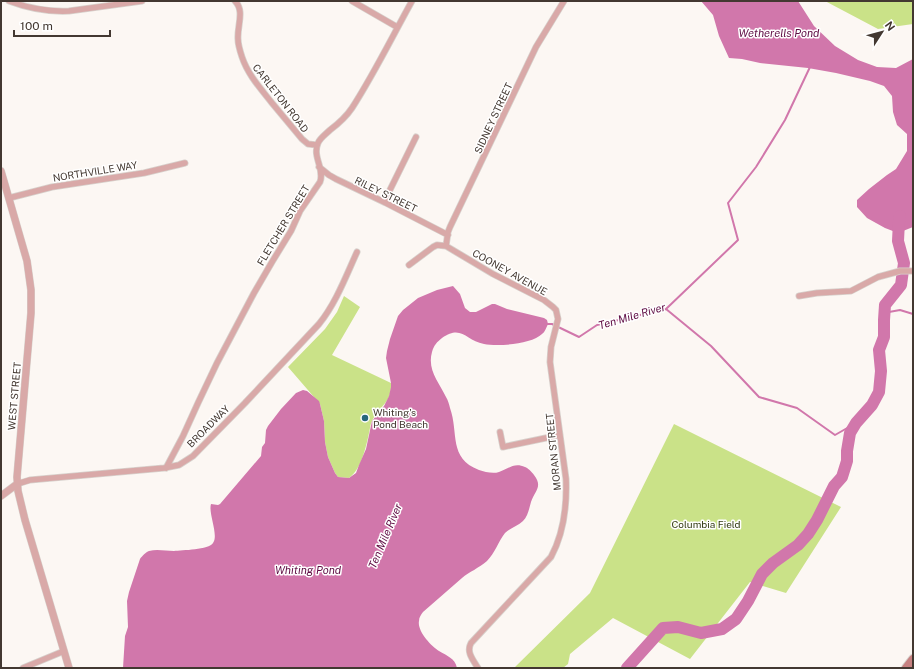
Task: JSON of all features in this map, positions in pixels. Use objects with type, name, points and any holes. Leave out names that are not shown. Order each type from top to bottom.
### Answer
[{"type":"main road","points":[[906,668],[913,659]]},
{"type":"street","points":[[9,1],[37,10],[57,12],[142,1]]},
{"type":"street","points":[[352,1],[397,27]]},
{"type":"street","points":[[317,145],[323,136],[342,120],[351,110],[366,86],[412,1]]},
{"type":"street","name":"SIDNEY STREET","points":[[446,246],[450,227],[536,47],[564,1]]},
{"type":"street","name":"CARLETON ROAD","points":[[236,2],[240,10],[238,44],[245,66],[261,90],[302,139],[308,144],[317,145]]},
{"type":"street","points":[[384,202],[416,137]]},
{"type":"street","name":"FLETCHER STREET","points":[[166,468],[214,370],[248,306],[291,231],[300,211],[320,182],[322,175],[316,156],[317,145]]},
{"type":"street","name":"NORTHVILLE WAY","points":[[9,198],[52,187],[144,173],[185,163]]},
{"type":"street","name":"RILEY STREET","points":[[319,166],[336,179],[448,235]]},
{"type":"street","name":"WEST STREET","points":[[1,171],[27,261],[31,290],[31,313],[17,484],[25,520],[69,668]]},
{"type":"street","points":[[409,265],[433,247],[446,246]]},
{"type":"street","name":"COONEY AVENUE","points":[[446,246],[493,274],[550,304],[556,310],[558,315],[557,325],[551,347],[550,362]]},
{"type":"street","name":"BROADWAY","points":[[1,496],[17,484],[30,480],[166,468],[179,465],[193,456],[236,413],[326,315],[332,306],[357,252]]},
{"type":"street","points":[[798,296],[851,291],[878,277],[902,271],[913,271]]},
{"type":"street","name":"MORAN STREET","points":[[478,668],[470,655],[468,650],[469,646],[551,557],[557,546],[563,526],[567,497],[566,479],[550,362]]},
{"type":"street","points":[[500,432],[503,447],[560,436]]},
{"type":"street","points":[[23,668],[64,651]]},
{"type":"green space","points":[[825,1],[913,1],[913,24],[878,29]]},
{"type":"green space","points":[[344,296],[360,307],[332,355],[391,383],[391,390],[387,400],[371,422],[365,451],[360,464],[357,470],[349,478],[338,477],[328,457],[325,442],[324,421],[320,404],[288,367],[325,329],[337,312]]},
{"type":"green space","name":"Columbia Field","points":[[674,424],[841,507],[786,593],[750,582],[690,659],[613,618],[570,654],[568,664],[563,668],[514,668],[590,593]]},
{"type":"water","name":"Wetherells Pond","points":[[701,1],[798,1],[814,26],[835,46],[858,60],[877,67],[896,68],[913,59],[913,227],[898,233],[867,218],[857,207],[857,200],[896,169],[907,151],[907,134],[897,125],[893,112],[892,96],[884,86],[836,73],[729,58],[719,36],[713,15]]},
{"type":"water","name":"Whiting Pond","points":[[453,286],[460,294],[465,308],[470,312],[476,312],[495,304],[507,309],[544,318],[547,320],[548,324],[544,332],[531,340],[506,345],[484,344],[459,333],[449,334],[437,342],[432,352],[432,370],[447,398],[453,417],[456,444],[463,459],[469,465],[479,470],[497,473],[511,466],[518,465],[531,471],[538,483],[525,519],[505,533],[487,561],[462,578],[423,612],[420,617],[419,625],[422,634],[436,649],[453,660],[457,668],[123,668],[125,636],[128,627],[127,601],[140,559],[145,553],[158,550],[174,551],[195,549],[206,547],[213,543],[215,535],[210,508],[211,504],[220,504],[261,456],[268,426],[296,393],[303,390],[307,391],[319,401],[324,421],[325,442],[328,457],[335,473],[338,477],[349,478],[356,473],[366,449],[372,421],[384,406],[389,396],[391,383],[386,358],[390,339],[398,316],[418,298],[437,290]]},
{"type":"waterway","name":"Ten Mile River","points":[[547,324],[552,324],[579,337],[597,325],[666,309],[738,240],[728,203],[756,167],[785,120],[810,67]]},
{"type":"waterway","name":"Ten Mile River","points":[[627,668],[663,628],[678,627],[701,633],[722,629],[736,619],[748,601],[762,574],[773,563],[798,545],[808,534],[817,520],[834,486],[842,477],[847,461],[850,433],[856,423],[872,405],[879,392],[881,371],[879,350],[884,337],[885,305],[901,285],[904,263],[898,241],[900,216]]},
{"type":"waterway","points":[[666,309],[711,346],[759,397],[797,408],[835,435],[856,423]]},
{"type":"waterway","points":[[884,315],[889,312],[900,310],[913,314]]},
{"type":"place","name":"Whiting's Pond Beach","points":[[365,418]]}]
